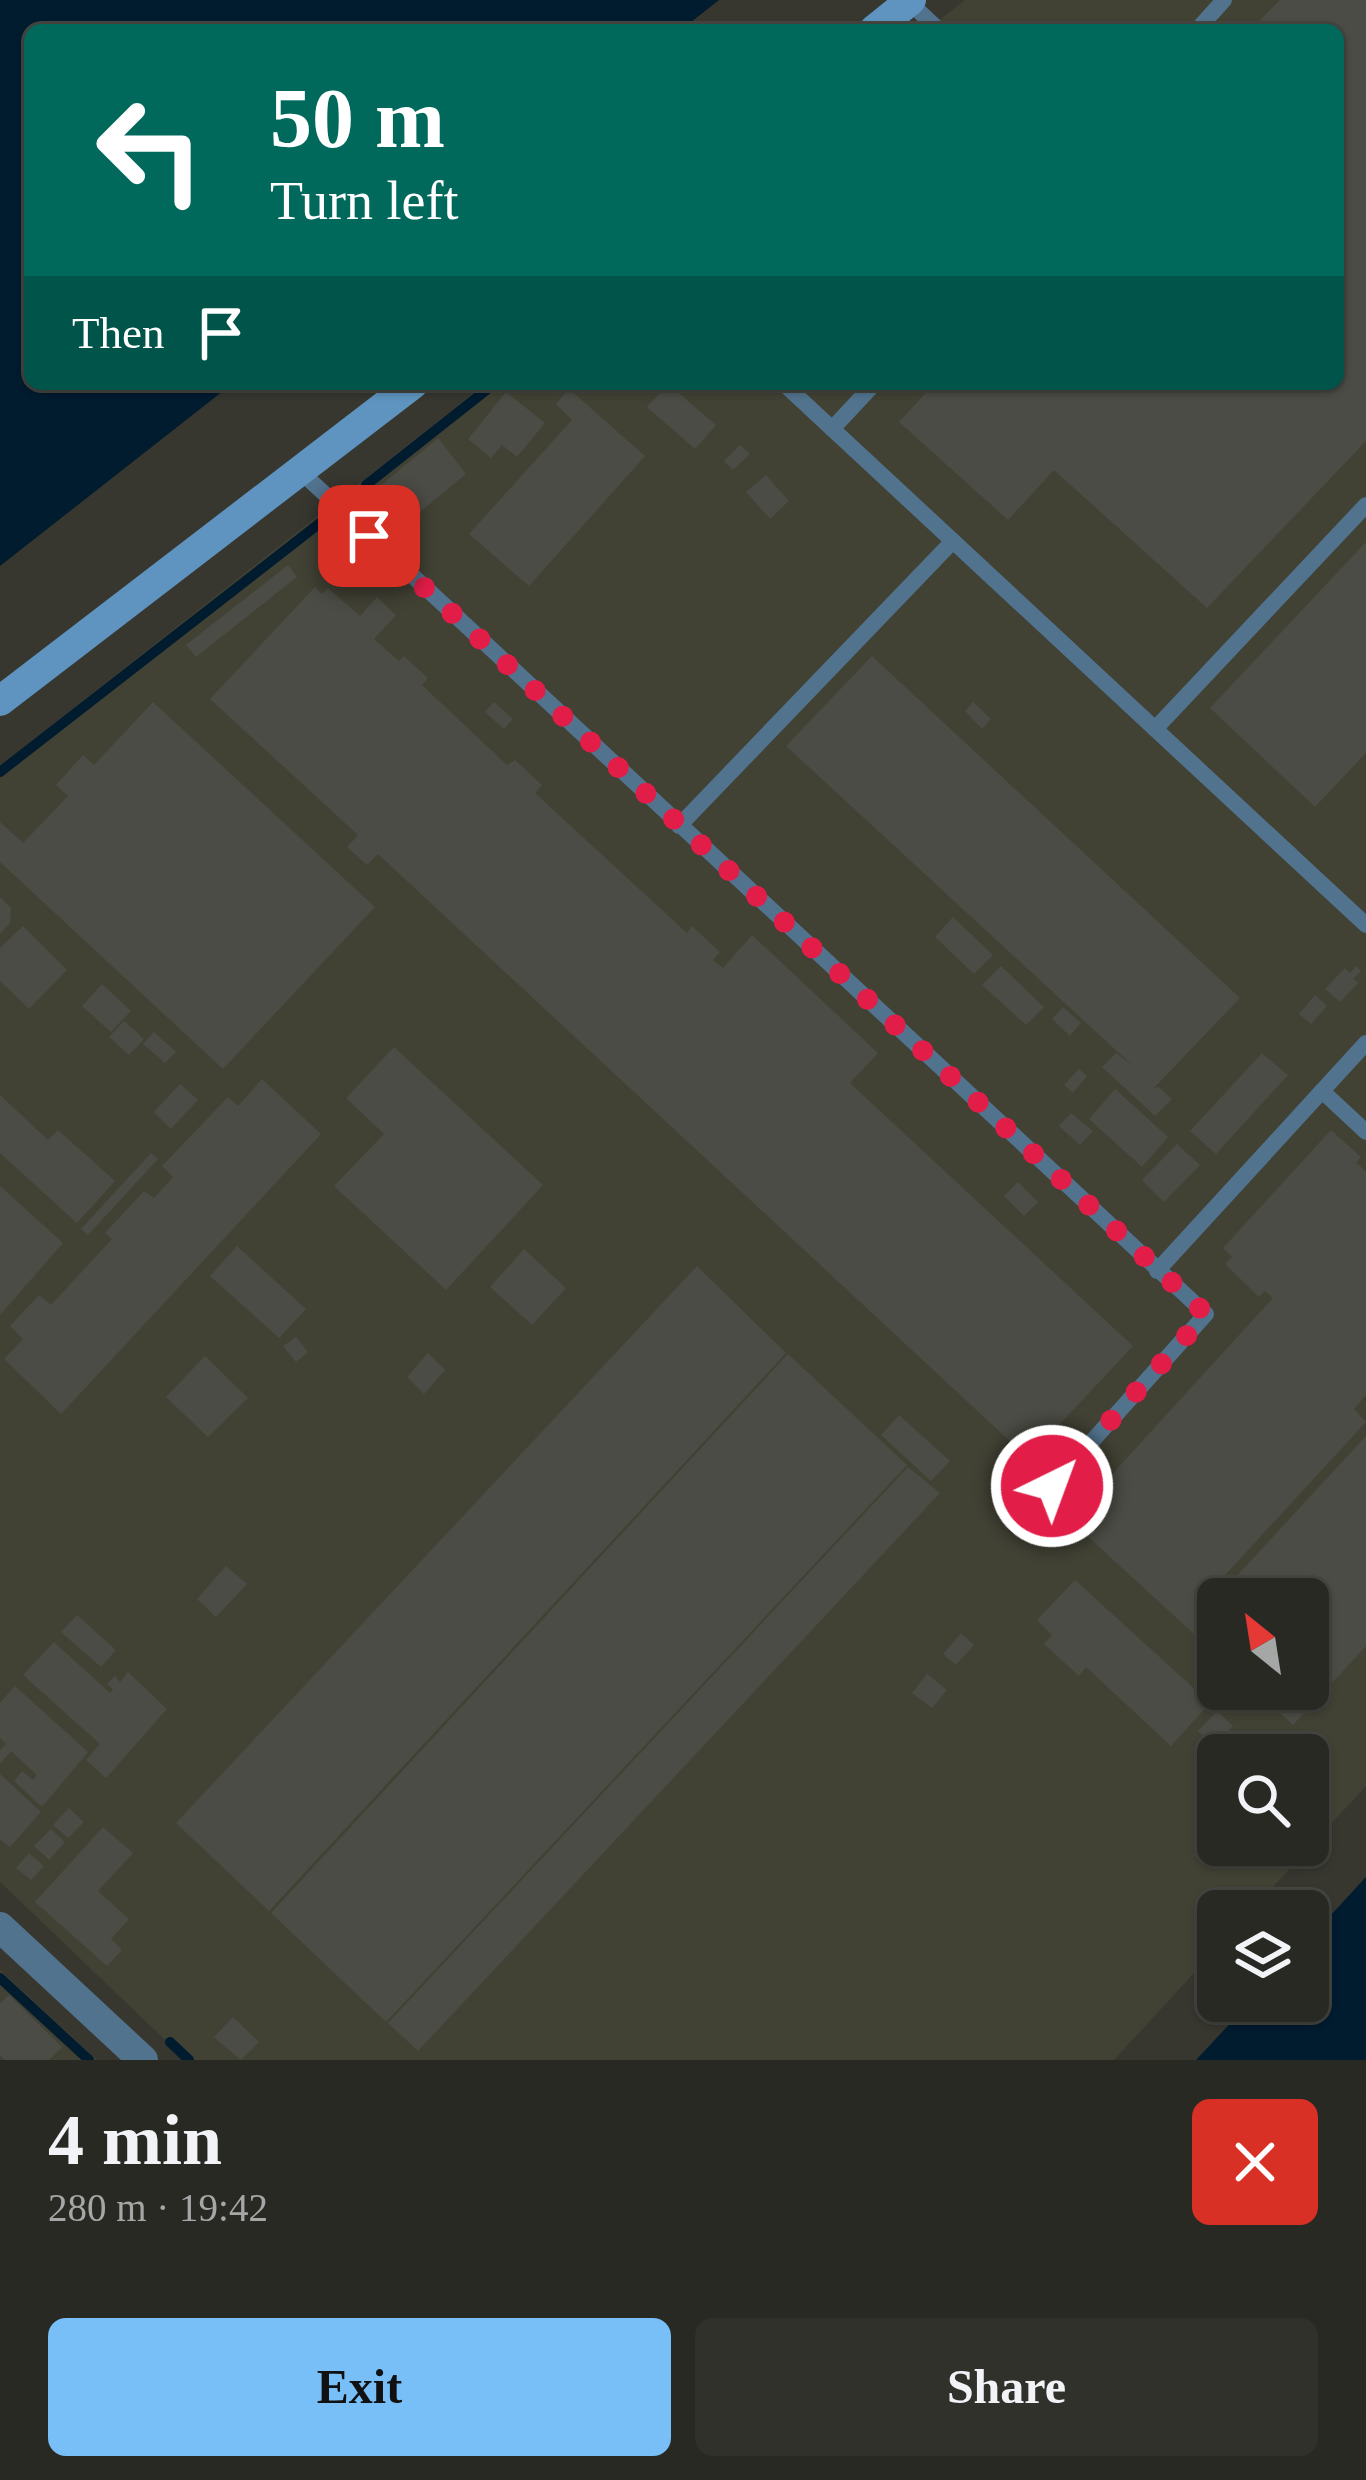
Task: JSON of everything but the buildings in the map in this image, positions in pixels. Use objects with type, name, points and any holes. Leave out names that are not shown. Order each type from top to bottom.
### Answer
[{"type":"street","points":[[881,24],[910,1]]},
{"type":"street","points":[[0,701],[405,390]]},
{"type":"street","points":[[0,1927],[143,2060]]},
{"type":"lane","points":[[1202,24],[1224,0]]},
{"type":"lane","points":[[910,1],[933,24]]},
{"type":"lane","points":[[790,390],[1366,925]]},
{"type":"lane","points":[[832,429],[868,390]]},
{"type":"lane","points":[[300,471],[1206,1314],[1052,1486]]},
{"type":"lane","points":[[1155,729],[1366,506]]},
{"type":"lane","points":[[679,826],[952,541]]},
{"type":"lane","points":[[1156,1271],[1366,1043]]},
{"type":"lane","points":[[1322,1091],[1366,1132]]},
{"type":"shaded area","points":[[965,0],[1366,0],[1366,1786],[1329,1826],[1329,1734],[1197,1734],[1197,1866],[1292,1866],[1270,1890],[1197,1890],[1197,1970],[1114,2060],[186,2060],[0,1882],[0,766],[477,390],[1344,390],[1344,24],[935,24]]},
{"type":"shaded area","points":[[0,1970],[97,2060],[0,2060]]},
{"type":"water","points":[[0,0],[719,0],[689,24],[24,24],[24,390],[224,390],[0,566]]},
{"type":"water","points":[[1366,1877],[1366,2060],[1196,2060],[1231,2022],[1329,2022],[1329,1917]]},
{"type":"waterway","points":[[366,485],[486,390]]},
{"type":"waterway","points":[[0,772],[320,523]]},
{"type":"waterway","points":[[0,1978],[89,2060]]},
{"type":"waterway","points":[[170,2042],[189,2060]]},
{"type":"route","points":[[369,536],[1206,1314],[1052,1486]]}]
